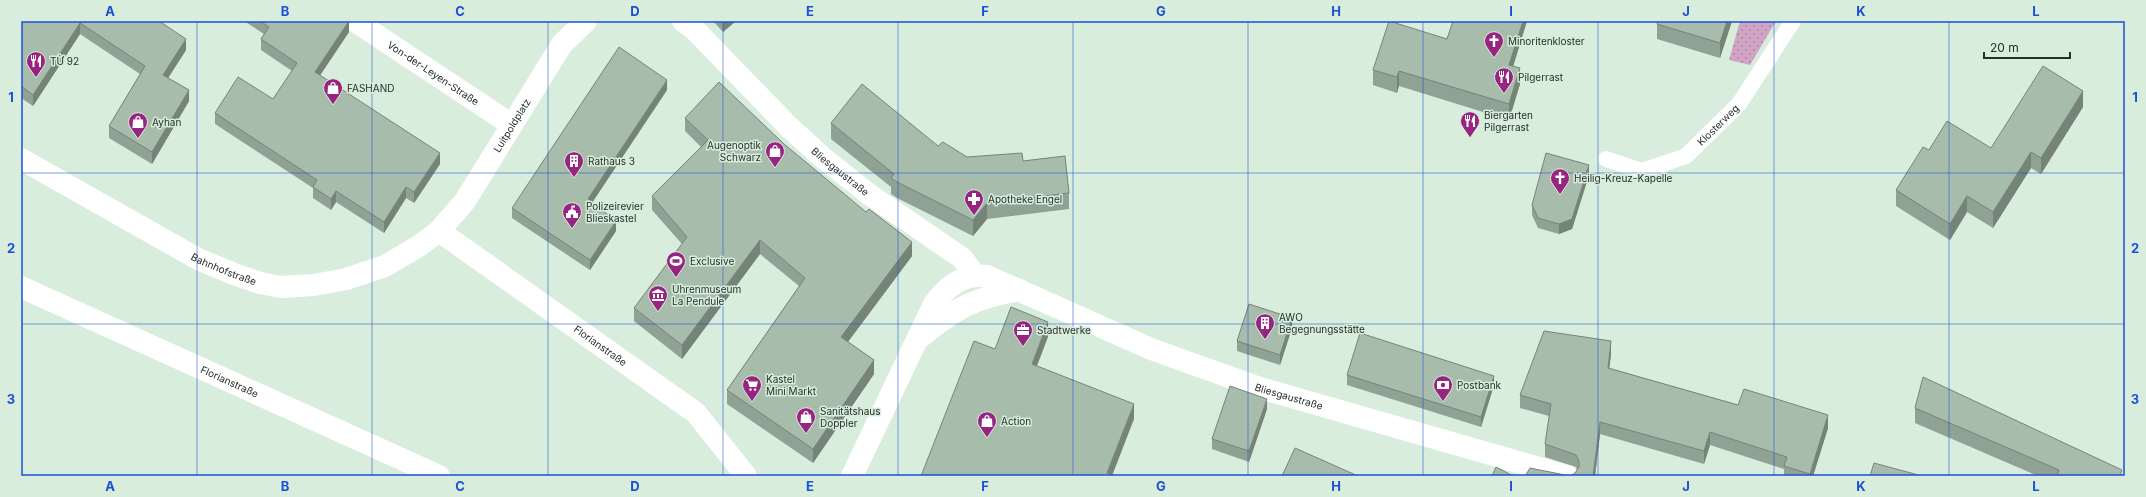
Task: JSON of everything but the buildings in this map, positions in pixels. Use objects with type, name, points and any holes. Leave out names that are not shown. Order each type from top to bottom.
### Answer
[{"type":"street","name":"Von-der-Leyen-Straße","points":[[355,21],[512,125]]},
{"type":"street","name":"Luitpoldplatz","points":[[439,231],[465,201],[562,44],[586,21]]},
{"type":"street","name":"Bliesgaustraße","points":[[683,21],[695,30],[789,127],[822,157],[870,195],[962,258],[975,275],[988,276],[1151,349],[1253,385],[1567,476]]},
{"type":"street","name":"Bahnhofstraße","points":[[21,159],[198,259],[240,277],[281,287],[314,285],[346,279],[386,266],[419,246],[439,231]]},
{"type":"street","name":"Florianstraße","points":[[439,231],[696,413],[746,476]]},
{"type":"street","points":[[852,476],[934,304],[945,289],[960,279],[975,275]]},
{"type":"street","name":"Florianstraße","points":[[21,287],[439,476]]},
{"type":"street","points":[[919,338],[944,318],[969,303],[993,295],[1020,290]]},
{"type":"lane","name":"Klosterweg","points":[[1606,159],[1642,171],[1686,156],[1739,104],[1793,21]]},
{"type":"shaded area","points":[[1740,21],[1776,21],[1750,65],[1729,60]]},
{"type":"place","name":"Minoritenkloster","points":[[1494,58]]},
{"type":"place","name":"TỪ 92","points":[[36,78]]},
{"type":"place","name":"Pilgerrast","points":[[1504,94]]},
{"type":"place","name":"FASHAND","points":[[333,105]]},
{"type":"place","name":"Biergarten Pilgerrast","points":[[1470,138]]},
{"type":"place","name":"Ayhan","points":[[138,139]]},
{"type":"place","name":"Augenoptik Schwarz","points":[[775,168]]},
{"type":"place","name":"Rathaus 3","points":[[574,178]]},
{"type":"place","name":"Heilig-Kreuz-Kapelle","points":[[1560,195]]},
{"type":"place","name":"Apotheke Engel","points":[[974,216]]},
{"type":"place","name":"Polizeirevier Blieskastel","points":[[572,229]]},
{"type":"place","name":"Exclusive","points":[[676,278]]},
{"type":"place","name":"Uhrenmuseum La Pendule","points":[[658,312]]},
{"type":"place","name":"AWO Begegnungsstätte","points":[[1265,340]]},
{"type":"place","name":"Stadtwerke","points":[[1023,347]]},
{"type":"place","name":"Kastel Mini Markt","points":[[752,402]]},
{"type":"place","name":"Postbank","points":[[1443,402]]},
{"type":"place","name":"Sanitätshaus Doppler","points":[[806,434]]},
{"type":"place","name":"Action","points":[[987,438]]}]
